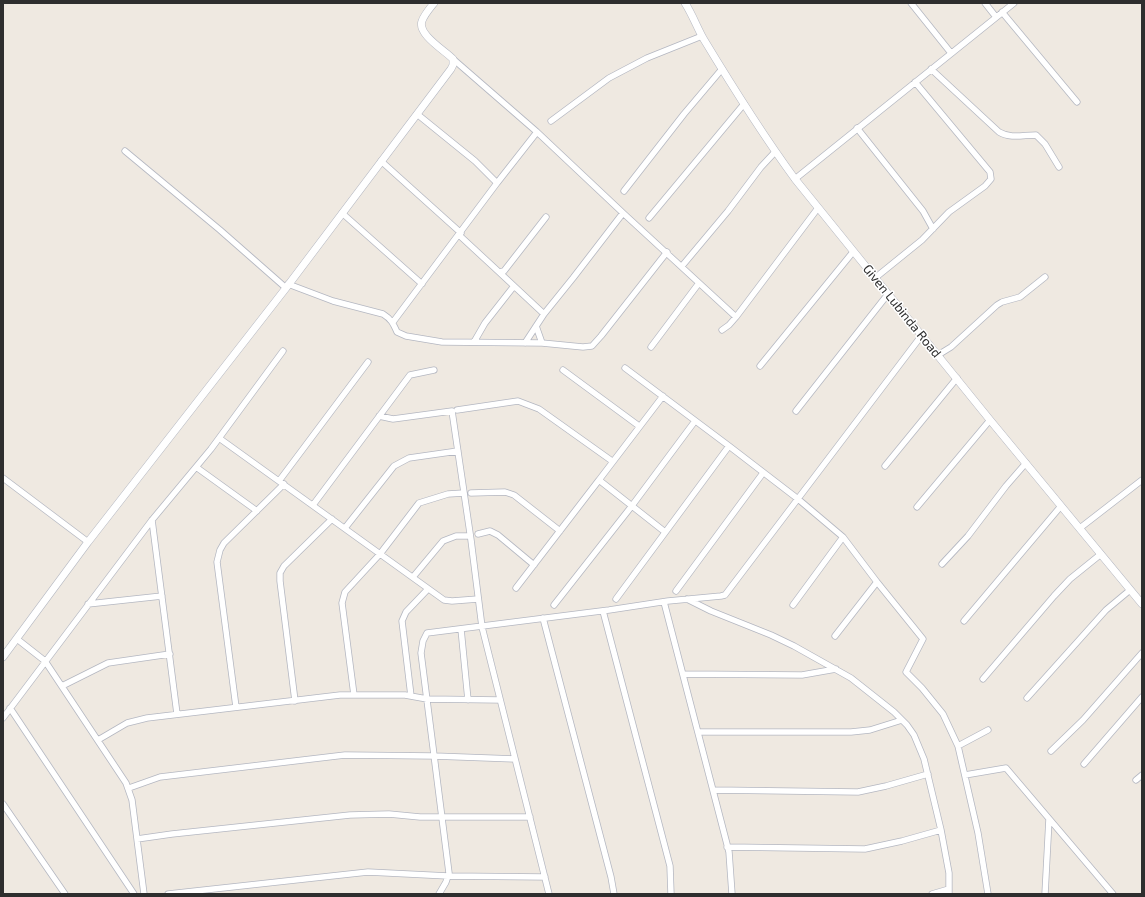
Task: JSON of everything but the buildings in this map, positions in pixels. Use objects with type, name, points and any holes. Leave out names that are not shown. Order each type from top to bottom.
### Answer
[{"type":"street","points":[[434,3],[421,22],[421,28],[429,39],[455,63],[537,132],[736,317]]},
{"type":"street","name":"Given Lubinda Road","points":[[684,3],[702,36],[744,104],[775,152],[795,179],[990,420],[1142,604]]},
{"type":"street","points":[[911,3],[951,52]]},
{"type":"street","points":[[985,3],[996,17]]},
{"type":"street","points":[[795,179],[951,52],[1014,3]]},
{"type":"street","points":[[1002,12],[1077,102]]},
{"type":"street","points":[[552,121],[609,78],[647,58],[702,36]]},
{"type":"street","points":[[3,656],[88,542],[287,286],[455,63]]},
{"type":"street","points":[[624,191],[688,108],[722,69]]},
{"type":"street","points":[[931,69],[999,132],[1006,136],[1036,135],[1045,144],[1059,167]]},
{"type":"street","points":[[875,278],[926,237],[949,212],[985,186],[992,176],[982,161],[915,82]]},
{"type":"street","points":[[649,218],[744,104]]},
{"type":"street","points":[[418,114],[475,161],[497,183]]},
{"type":"street","points":[[857,128],[923,211],[933,229]]},
{"type":"street","points":[[391,320],[398,317],[497,183],[537,132]]},
{"type":"street","points":[[125,151],[287,286],[333,302],[383,314],[391,320],[397,332],[406,336],[442,342],[542,343],[583,347],[592,346],[667,252]]},
{"type":"street","points":[[682,266],[728,211],[761,167],[775,152]]},
{"type":"street","points":[[382,161],[544,314]]},
{"type":"street","points":[[722,330],[736,317],[818,208]]},
{"type":"street","points":[[342,213],[422,284]]},
{"type":"street","points":[[525,343],[544,314],[623,213]]},
{"type":"street","points":[[499,272],[504,271],[546,217]]},
{"type":"street","points":[[760,366],[853,252]]},
{"type":"street","points":[[938,355],[951,346],[997,305],[1020,297],[1045,277]]},
{"type":"street","points":[[651,347],[700,283]]},
{"type":"street","points":[[474,342],[485,323],[514,286]]},
{"type":"street","points":[[796,410],[888,294]]},
{"type":"street","points":[[536,326],[542,343]]},
{"type":"street","points":[[439,894],[449,873],[421,653],[423,641],[427,633],[726,595],[922,335]]},
{"type":"street","points":[[3,718],[152,520],[220,438],[283,351]]},
{"type":"street","points":[[236,707],[217,562],[220,550],[224,543],[257,511],[282,483],[368,362]]},
{"type":"street","points":[[625,368],[729,446],[844,536],[876,582],[924,639],[906,672],[944,714],[958,746],[978,833],[988,894]]},
{"type":"street","points":[[313,505],[410,375],[434,370]]},
{"type":"street","points":[[563,370],[639,426]]},
{"type":"street","points":[[885,466],[957,378]]},
{"type":"street","points":[[516,588],[662,396]]},
{"type":"street","points":[[457,410],[518,401],[531,405],[539,408],[612,461]]},
{"type":"street","points":[[379,416],[394,419],[452,411],[482,626],[549,894]]},
{"type":"street","points":[[917,507],[990,420]]},
{"type":"street","points":[[554,605],[631,507],[695,421]]},
{"type":"street","points":[[220,438],[444,600],[452,602],[478,599]]},
{"type":"street","points":[[616,600],[729,446]]},
{"type":"street","points":[[345,528],[394,466],[409,458],[458,451]]},
{"type":"street","points":[[942,564],[968,536],[1006,486],[1026,463]]},
{"type":"street","points":[[196,467],[257,511]]},
{"type":"street","points":[[676,591],[763,473]]},
{"type":"street","points":[[3,478],[88,542]]},
{"type":"street","points":[[599,480],[631,507],[665,532]]},
{"type":"street","points":[[1080,528],[1142,480]]},
{"type":"street","points":[[354,695],[342,602],[343,596],[347,589],[380,554],[419,503],[448,494],[464,493]]},
{"type":"street","points":[[471,493],[510,493],[560,531]]},
{"type":"street","points":[[964,621],[1061,506]]},
{"type":"street","points":[[295,701],[280,574],[287,563],[332,519]]},
{"type":"street","points":[[152,520],[178,714]]},
{"type":"street","points":[[478,534],[490,531],[498,535],[534,565]]},
{"type":"street","points":[[413,577],[443,541],[456,536],[470,536]]},
{"type":"street","points":[[793,605],[844,536]]},
{"type":"street","points":[[983,679],[1054,596],[1070,580],[1101,554]]},
{"type":"street","points":[[835,636],[876,582]]},
{"type":"street","points":[[411,696],[402,621],[406,612],[428,589]]},
{"type":"street","points":[[1027,698],[1106,610],[1130,590]]},
{"type":"street","points":[[88,604],[162,596]]},
{"type":"street","points":[[687,599],[711,611],[771,635],[836,669],[851,678],[902,720],[914,735],[924,759],[941,830],[949,873],[949,892],[932,894]]},
{"type":"street","points":[[664,602],[728,848],[732,894]]},
{"type":"street","points":[[603,611],[670,866],[671,894]]},
{"type":"street","points":[[544,618],[611,877],[614,894]]},
{"type":"street","points":[[461,629],[468,700]]},
{"type":"street","points":[[17,639],[46,661],[128,788],[132,800],[144,894]]},
{"type":"street","points":[[1051,751],[1083,720],[1142,653]]},
{"type":"street","points":[[62,686],[108,663],[170,654]]},
{"type":"street","points":[[683,674],[802,675],[836,669]]},
{"type":"street","points":[[98,740],[127,723],[147,718],[340,695],[411,696],[426,699],[500,700]]},
{"type":"street","points":[[1084,764],[1142,697]]},
{"type":"street","points":[[10,708],[134,894]]},
{"type":"street","points":[[698,732],[851,732],[870,730],[902,720]]},
{"type":"street","points":[[958,746],[988,730]]},
{"type":"street","points":[[128,788],[160,777],[345,755],[515,759]]},
{"type":"street","points":[[965,775],[1006,768],[1113,894]]},
{"type":"street","points":[[713,790],[858,792],[928,774]]},
{"type":"street","points":[[1136,780],[1142,775]]},
{"type":"street","points":[[3,804],[65,894]]},
{"type":"street","points":[[137,839],[350,815],[389,814],[442,817],[530,817]]},
{"type":"street","points":[[1045,894],[1049,819]]},
{"type":"street","points":[[728,848],[865,849],[902,842],[941,830]]},
{"type":"street","points":[[168,894],[368,872],[448,876],[545,877]]}]
